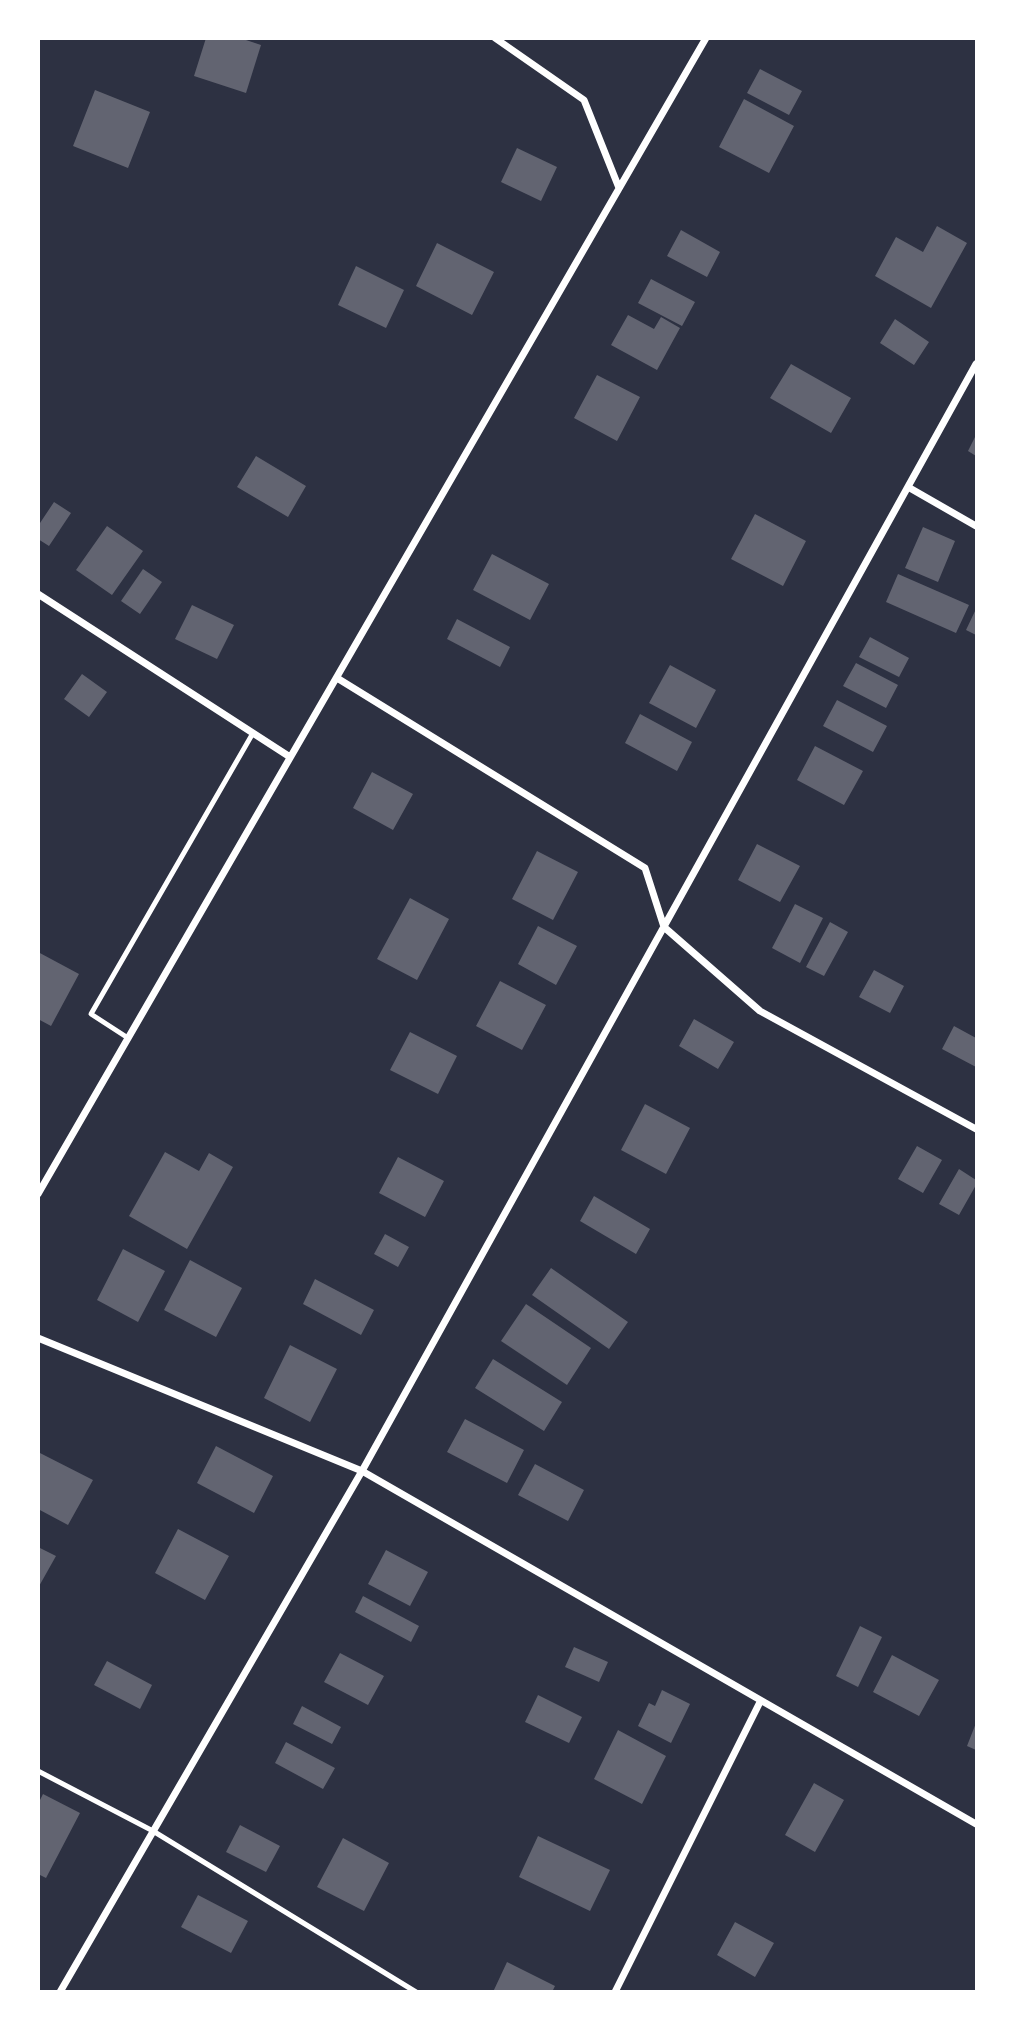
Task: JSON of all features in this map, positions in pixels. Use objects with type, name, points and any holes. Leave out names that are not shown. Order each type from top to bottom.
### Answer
[{"type":"street","points":[[495,38],[584,100],[619,188]]},
{"type":"street","points":[[38,1194],[706,38]]},
{"type":"street","points":[[60,1992],[362,1471],[976,364]]},
{"type":"street","points":[[908,487],[976,526]]},
{"type":"street","points":[[38,594],[290,757]]},
{"type":"street","points":[[337,678],[645,868],[664,927],[760,1011],[976,1129]]},
{"type":"street","points":[[38,1339],[362,1471],[976,1824]]},
{"type":"street","points":[[615,1992],[761,1702]]},
{"type":"lane","points":[[128,1038],[91,1014],[253,733]]},
{"type":"lane","points":[[38,1772],[153,1831],[416,1992]]},
{"type":"building","points":[[206,38],[240,38],[261,45],[246,93],[194,76]]},
{"type":"building","points":[[760,69],[802,91],[789,115],[747,93]]},
{"type":"building","points":[[95,90],[150,112],[128,168],[73,146]]},
{"type":"building","points":[[744,99],[794,126],[769,173],[719,147]]},
{"type":"building","points":[[517,148],[557,167],[541,201],[501,182]]},
{"type":"building","points":[[937,226],[967,243],[931,308],[875,276],[896,237],[923,252]]},
{"type":"building","points":[[681,230],[720,252],[707,277],[667,256]]},
{"type":"building","points":[[437,243],[494,272],[472,315],[416,286]]},
{"type":"building","points":[[356,266],[404,290],[386,328],[338,305]]},
{"type":"building","points":[[651,279],[695,302],[682,326],[638,303]]},
{"type":"building","points":[[628,315],[654,329],[661,317],[680,328],[657,370],[611,345]]},
{"type":"building","points":[[895,319],[929,342],[914,365],[880,343]]},
{"type":"building","points":[[791,364],[851,398],[831,433],[770,398]]},
{"type":"building","points":[[597,375],[640,397],[617,441],[574,418]]},
{"type":"building","points":[[976,435],[976,456],[968,451]]},
{"type":"building","points":[[256,456],[306,486],[288,517],[237,487]]},
{"type":"building","points":[[54,502],[71,513],[49,546],[38,539],[38,526]]},
{"type":"building","points":[[755,514],[806,541],[783,586],[731,559]]},
{"type":"building","points":[[107,526],[143,551],[112,595],[76,570]]},
{"type":"building","points":[[923,527],[955,541],[938,582],[905,568]]},
{"type":"building","points":[[492,554],[549,584],[530,620],[473,590]]},
{"type":"building","points":[[143,569],[162,582],[140,614],[121,601]]},
{"type":"building","points":[[898,574],[969,605],[956,633],[886,602]]},
{"type":"building","points":[[192,605],[234,625],[217,659],[175,639]]},
{"type":"building","points":[[976,609],[976,635],[966,630]]},
{"type":"building","points":[[457,619],[510,647],[500,667],[447,639]]},
{"type":"building","points":[[870,637],[909,658],[899,677],[859,657]]},
{"type":"building","points":[[856,663],[898,685],[886,708],[843,686]]},
{"type":"building","points":[[670,665],[716,690],[696,728],[649,703]]},
{"type":"building","points":[[82,674],[107,692],[89,717],[64,699]]},
{"type":"building","points":[[837,700],[887,726],[873,752],[823,726]]},
{"type":"building","points":[[640,714],[692,742],[677,771],[625,743]]},
{"type":"building","points":[[815,746],[863,771],[844,805],[797,780]]},
{"type":"building","points":[[372,772],[413,794],[393,830],[353,808]]},
{"type":"building","points":[[757,844],[800,866],[780,902],[738,880]]},
{"type":"building","points":[[537,851],[578,872],[553,920],[512,899]]},
{"type":"building","points":[[410,898],[449,919],[417,980],[377,959]]},
{"type":"building","points":[[795,904],[823,918],[800,963],[772,948]]},
{"type":"building","points":[[830,922],[848,932],[824,976],[806,967]]},
{"type":"building","points":[[538,926],[577,946],[556,985],[518,964]]},
{"type":"building","points":[[38,952],[79,974],[51,1026],[38,1019]]},
{"type":"building","points":[[874,970],[904,986],[890,1013],[859,997]]},
{"type":"building","points":[[500,981],[546,1005],[522,1050],[476,1026]]},
{"type":"building","points":[[694,1019],[734,1042],[718,1069],[679,1046]]},
{"type":"building","points":[[954,1026],[976,1038],[976,1067],[942,1049]]},
{"type":"building","points":[[410,1032],[457,1056],[438,1094],[390,1070]]},
{"type":"building","points":[[645,1104],[690,1128],[666,1174],[621,1150]]},
{"type":"building","points":[[917,1146],[942,1160],[923,1193],[898,1179]]},
{"type":"building","points":[[165,1152],[199,1171],[209,1153],[233,1167],[187,1249],[129,1216]]},
{"type":"building","points":[[398,1157],[444,1181],[425,1217],[379,1193]]},
{"type":"building","points":[[959,1169],[976,1180],[976,1185],[959,1215],[939,1204]]},
{"type":"building","points":[[594,1196],[650,1229],[636,1254],[580,1221]]},
{"type":"building","points":[[385,1234],[409,1247],[398,1267],[374,1254]]},
{"type":"building","points":[[123,1249],[165,1271],[138,1322],[97,1300]]},
{"type":"building","points":[[190,1260],[242,1288],[216,1337],[164,1310]]},
{"type":"building","points":[[551,1268],[628,1322],[609,1349],[532,1295]]},
{"type":"building","points":[[315,1279],[374,1310],[361,1335],[303,1304]]},
{"type":"building","points":[[526,1304],[591,1348],[567,1385],[501,1341]]},
{"type":"building","points":[[290,1345],[337,1369],[310,1422],[264,1398]]},
{"type":"building","points":[[493,1359],[562,1402],[544,1431],[475,1388]]},
{"type":"building","points":[[465,1419],[524,1450],[507,1483],[447,1452]]},
{"type":"building","points":[[216,1446],[273,1476],[254,1513],[197,1483]]},
{"type":"building","points":[[38,1452],[93,1480],[68,1525],[38,1509]]},
{"type":"building","points":[[535,1464],[584,1490],[568,1521],[518,1495]]},
{"type":"building","points":[[178,1529],[229,1556],[205,1600],[155,1573]]},
{"type":"building","points":[[38,1547],[56,1556],[38,1588]]},
{"type":"building","points":[[386,1550],[428,1572],[410,1606],[368,1584]]},
{"type":"building","points":[[363,1596],[419,1626],[411,1642],[355,1612]]},
{"type":"building","points":[[860,1626],[882,1637],[858,1687],[836,1676]]},
{"type":"building","points":[[574,1647],[608,1662],[599,1682],[565,1667]]},
{"type":"building","points":[[340,1653],[384,1676],[368,1705],[324,1682]]},
{"type":"building","points":[[892,1655],[939,1680],[919,1716],[873,1692]]},
{"type":"building","points":[[107,1661],[152,1685],[140,1709],[94,1685]]},
{"type":"building","points":[[662,1690],[690,1704],[671,1743],[638,1726],[649,1703],[655,1706]]},
{"type":"building","points":[[538,1695],[582,1717],[569,1743],[525,1722]]},
{"type":"building","points":[[302,1706],[341,1727],[332,1744],[293,1724]]},
{"type":"building","points":[[976,1723],[976,1750],[967,1746]]},
{"type":"building","points":[[618,1730],[666,1756],[642,1804],[594,1779]]},
{"type":"building","points":[[286,1742],[335,1768],[323,1789],[275,1763]]},
{"type":"building","points":[[814,1783],[844,1800],[815,1852],[785,1835]]},
{"type":"building","points":[[43,1794],[80,1813],[46,1878],[38,1874],[38,1804]]},
{"type":"building","points":[[240,1825],[280,1846],[266,1872],[226,1852]]},
{"type":"building","points":[[538,1836],[610,1870],[590,1911],[519,1877]]},
{"type":"building","points":[[343,1838],[389,1863],[364,1911],[317,1887]]},
{"type":"building","points":[[198,1895],[248,1921],[231,1953],[181,1927]]},
{"type":"building","points":[[735,1922],[774,1943],[755,1977],[717,1955]]},
{"type":"building","points":[[507,1962],[555,1986],[552,1992],[493,1992]]}]
